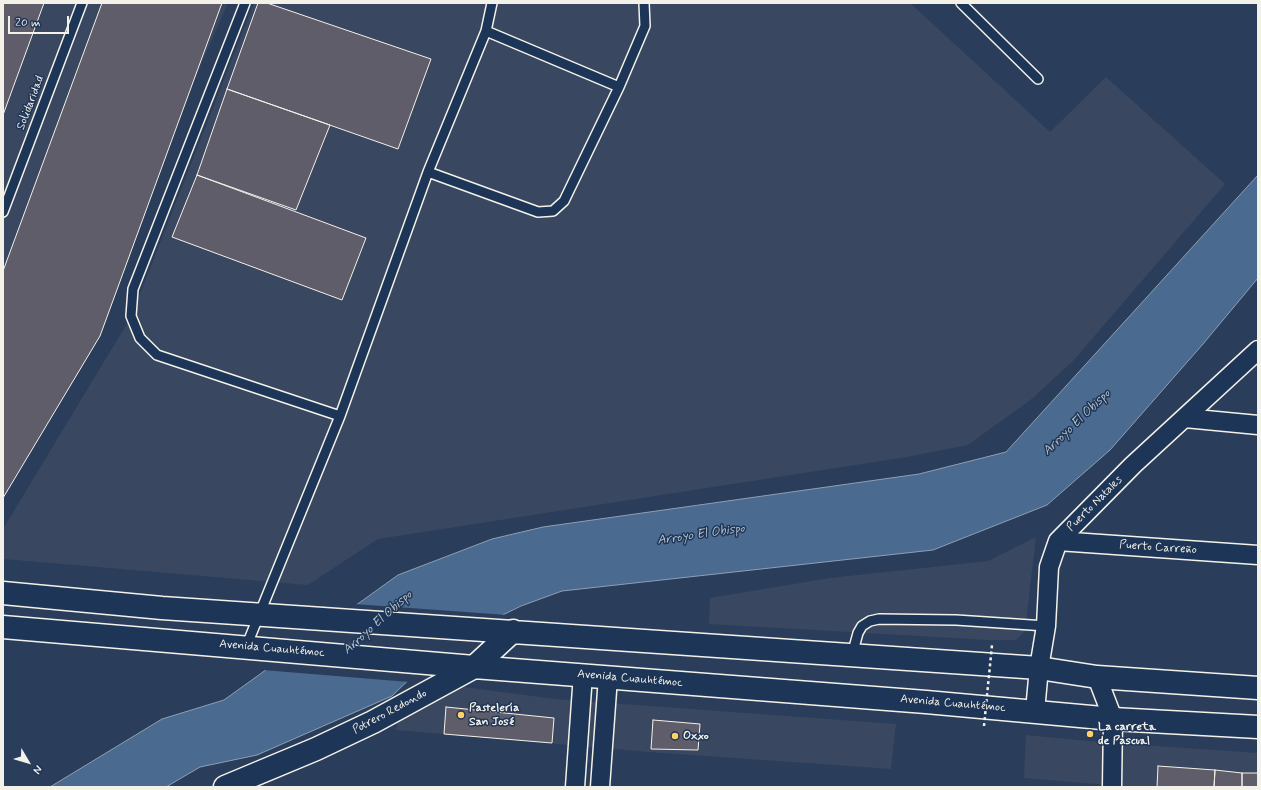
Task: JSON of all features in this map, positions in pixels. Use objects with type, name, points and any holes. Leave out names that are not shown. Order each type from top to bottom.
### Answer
[{"type":"main road","points":[[3,593],[162,608],[1039,668],[1097,677],[1258,688]]},
{"type":"main road","name":"Avenida Cuauhtémoc","points":[[3,627],[474,667],[583,674],[1035,711],[1113,719],[1258,727]]},
{"type":"main road","name":"Potrero Redondo","points":[[225,787],[316,749],[373,722],[474,667],[513,631]]},
{"type":"street","name":"Puerto Natales","points":[[1035,711],[1039,668],[1046,626],[1049,567],[1058,541],[1133,465],[1258,350]]},
{"type":"street","points":[[1185,418],[1258,425]]},
{"type":"street","name":"Puerto Carreño","points":[[1058,541],[1258,555]]},
{"type":"street","points":[[575,787],[583,674]]},
{"type":"street","points":[[600,787],[608,677]]},
{"type":"street","points":[[1097,677],[1113,719],[1112,787]]},
{"type":"lane","name":"Solidaridad","points":[[3,212],[82,3]]},
{"type":"lane","points":[[245,3],[133,289],[131,316],[140,338],[157,355],[340,416]]},
{"type":"lane","points":[[256,648],[268,615],[287,549],[340,416],[428,172],[486,31],[492,3]]},
{"type":"lane","points":[[428,172],[538,212],[553,211],[564,201],[619,86],[645,26],[644,3]]},
{"type":"lane","points":[[961,3],[1038,78]]},
{"type":"lane","points":[[486,31],[619,86]]},
{"type":"lane","points":[[852,655],[858,633],[862,626],[870,621],[879,619],[956,620],[1046,626]]},
{"type":"path","points":[[984,726],[992,645]]},
{"type":"shaded area","points":[[3,3],[228,3],[93,311],[3,489]]},
{"type":"shaded area","points":[[254,3],[910,3],[1050,132],[1106,77],[1225,184],[1074,360],[1033,398],[968,445],[907,457],[378,539],[308,585],[3,559],[3,529],[131,317]]},
{"type":"shaded area","points":[[1036,537],[1025,631],[1016,640],[988,640],[709,624],[710,598],[830,578],[988,561]]},
{"type":"shaded area","points":[[464,687],[555,699],[896,724],[891,769],[649,752],[396,730],[398,723]]},
{"type":"shaded area","points":[[1026,735],[1099,742],[1258,753],[1258,787],[1133,787],[1024,778]]},
{"type":"water","name":"Arroyo El Obispo","points":[[1258,175],[1258,278],[1203,344],[1110,450],[1047,505],[933,550],[562,591],[521,606],[466,633],[426,663],[392,696],[257,755],[200,767],[166,787],[50,787],[162,719],[224,700],[398,575],[492,539],[543,527],[919,474],[1006,452]]},
{"type":"pier","points":[[354,604],[507,615],[467,634],[427,665],[409,682],[263,670]]},
{"type":"building","points":[[3,3],[44,3],[3,115]]},
{"type":"building","points":[[102,3],[222,3],[100,336],[3,498],[3,271]]},
{"type":"building","points":[[258,3],[267,3],[431,59],[398,149],[227,89]]},
{"type":"building","points":[[227,89],[330,125],[296,210],[197,175]]},
{"type":"building","points":[[197,175],[366,238],[342,300],[172,237]]},
{"type":"building","points":[[446,707],[554,718],[552,743],[444,734]]},
{"type":"building","name":"Oxxo","points":[[653,720],[700,724],[698,750],[651,749]]},
{"type":"building","points":[[1158,766],[1215,770],[1214,787],[1157,787]]},
{"type":"building","points":[[1215,770],[1242,773],[1242,787],[1214,787]]},
{"type":"building","points":[[1242,773],[1258,773],[1258,787],[1242,787]]},
{"type":"place","name":"Pastelería San José","points":[[461,715]]},
{"type":"place","name":"La carreta de Pascual","points":[[1090,734]]},
{"type":"place","name":"Oxxo","points":[[675,736]]}]
